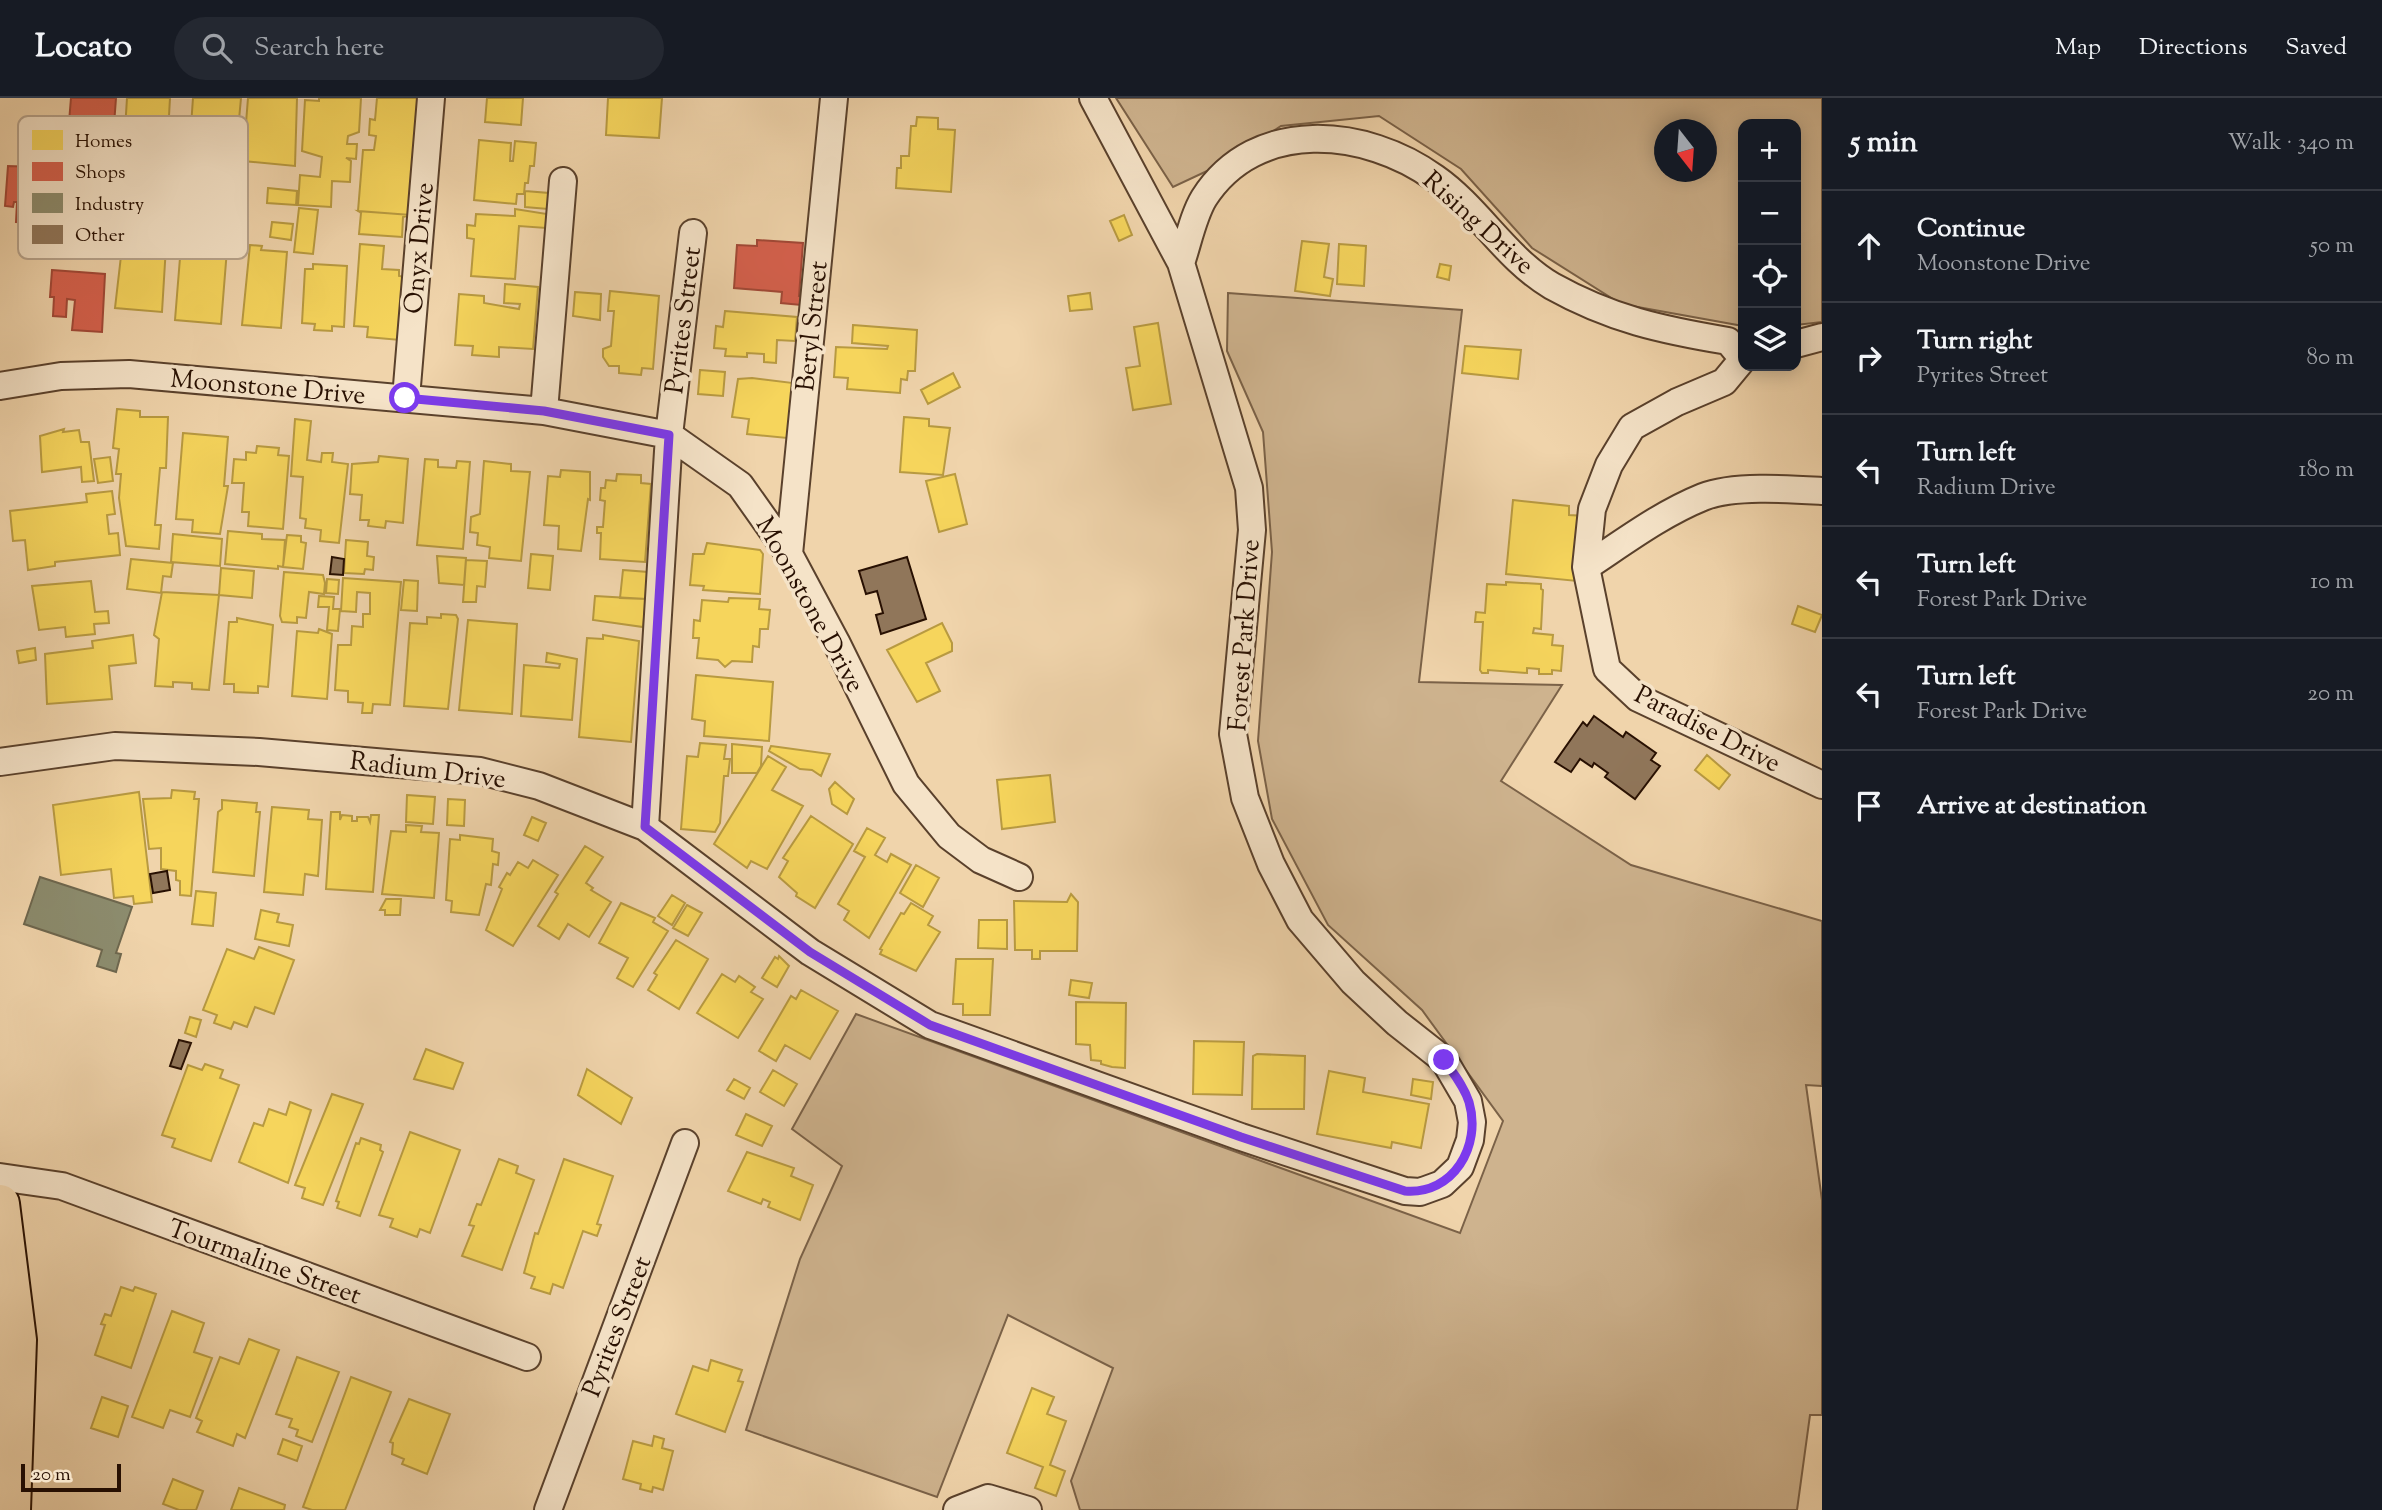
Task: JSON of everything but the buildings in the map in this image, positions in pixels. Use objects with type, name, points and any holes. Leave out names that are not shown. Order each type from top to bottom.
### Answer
[{"type":"main road","points":[[0,1203],[17,1340],[11,1510]]},
{"type":"street","name":"Onyx Drive","points":[[405,398],[431,98]]},
{"type":"street","name":"Beryl Street","points":[[789,554],[834,98]]},
{"type":"street","name":"Forest Park Drive","points":[[1093,98],[1181,263],[1249,488],[1252,530],[1233,734],[1245,798],[1270,864],[1300,920],[1353,982],[1397,1023],[1444,1060],[1468,1101],[1472,1122],[1466,1156],[1450,1177],[1431,1189]]},
{"type":"street","name":"Rising Drive","points":[[1181,263],[1204,199],[1234,165],[1269,145],[1309,137],[1353,141],[1395,153],[1437,179],[1502,244],[1549,284],[1609,315],[1672,332],[1728,341],[1738,353]]},
{"type":"street","points":[[544,411],[563,181]]},
{"type":"street","name":"Pyrites Street","points":[[645,827],[669,435],[693,233]]},
{"type":"street","points":[[1801,343],[1822,337]]},
{"type":"street","name":"Paradise Drive","points":[[1738,365],[1724,383],[1677,402],[1632,427],[1609,465],[1592,509],[1586,567],[1607,669],[1638,698],[1822,785]]},
{"type":"street","name":"Moonstone Drive","points":[[0,386],[61,376],[129,374],[544,411],[669,435],[740,485],[789,554],[906,784],[949,836],[981,860],[1019,877]]},
{"type":"street","points":[[1586,567],[1653,523],[1705,496],[1772,488],[1822,491]]},
{"type":"street","name":"Radium Drive","points":[[0,762],[115,746],[404,762],[481,771],[527,783],[645,827],[810,952],[930,1025],[1228,1132],[1405,1191],[1420,1192],[1431,1189]]},
{"type":"street","name":"Pyrites Street","points":[[548,1510],[685,1143]]},
{"type":"street","name":"Tourmaline Street","points":[[0,1177],[62,1186],[527,1357]]},
{"type":"street","points":[[957,1510],[988,1498],[1028,1510]]},
{"type":"shaded area","points":[[1116,98],[1822,98],[1822,322],[1801,324],[1801,119],[1738,119],[1738,325],[1621,304],[1532,248],[1461,169],[1379,116],[1281,126],[1222,164],[1173,187]]},
{"type":"shaded area","points":[[1228,293],[1462,310],[1419,682],[1562,685],[1501,781],[1631,865],[1822,921],[1822,1086],[1806,1085],[1822,1200],[1822,1415],[1810,1415],[1797,1510],[1080,1510],[1071,1481],[1113,1368],[1008,1315],[937,1497],[746,1430],[800,1259],[842,1166],[792,1129],[856,1014],[1460,1233],[1503,1121],[1422,1010],[1328,925],[1272,819],[1258,741],[1272,552],[1263,432],[1227,351]]},
{"type":"route","points":[[405,398],[544,411],[669,435],[645,827],[810,952],[930,1025],[1049,1070],[1405,1191],[1420,1192],[1442,1184],[1460,1167],[1466,1156],[1472,1122],[1468,1101],[1458,1079],[1444,1060]]}]
